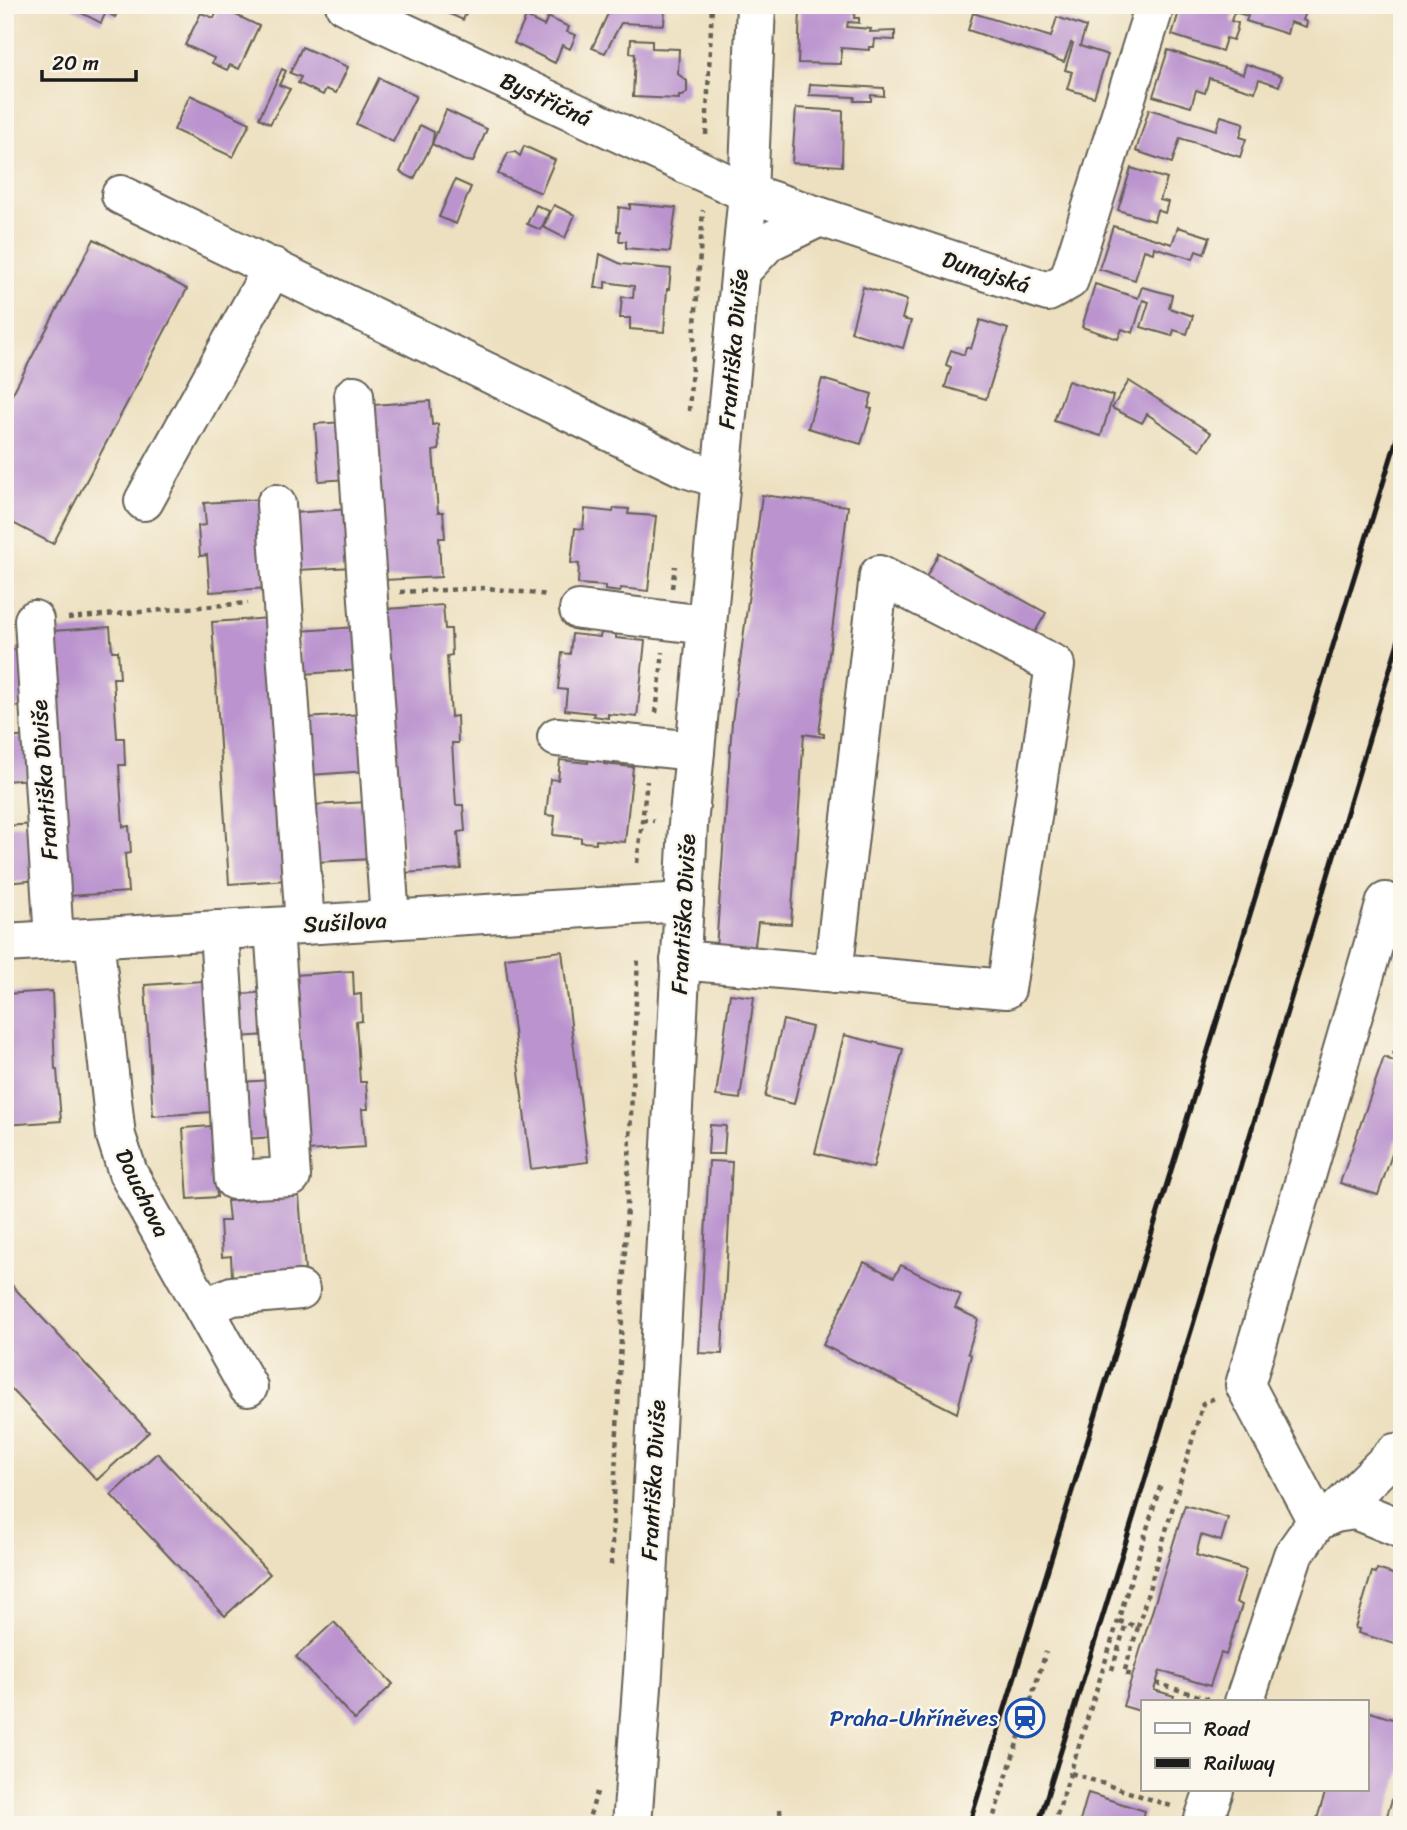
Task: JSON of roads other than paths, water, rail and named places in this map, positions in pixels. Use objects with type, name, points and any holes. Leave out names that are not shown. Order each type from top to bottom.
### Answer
[{"type":"street","name":"Bystřičná","points":[[345,5],[748,193]]},
{"type":"street","name":"Františka Diviše","points":[[632,1825],[643,1673],[680,960],[695,751],[748,193],[756,5]]},
{"type":"street","name":"Dunajská","points":[[748,193],[1048,292],[1069,280],[1155,5]]},
{"type":"street","points":[[121,195],[685,468],[721,479]]},
{"type":"street","points":[[741,271],[768,242],[820,217]]},
{"type":"street","points":[[144,501],[273,267]]},
{"type":"street","points":[[354,395],[390,920]]},
{"type":"street","points":[[219,930],[234,1180],[291,1177],[283,600],[276,504]]},
{"type":"street","points":[[680,960],[833,974],[1006,989],[1055,664],[879,575],[833,974]]},
{"type":"street","points":[[579,610],[707,625]]},
{"type":"street","name":"Františka Diviše","points":[[34,620],[54,940]]},
{"type":"street","points":[[557,737],[695,751]]},
{"type":"street","name":"Sušilova","points":[[5,943],[684,902]]},
{"type":"street","points":[[1356,1520],[1245,1385],[1386,902]]},
{"type":"street","name":"Douchova","points":[[94,937],[116,1136],[128,1173],[248,1387]]},
{"type":"street","points":[[204,1308],[232,1296],[300,1290]]},
{"type":"street","points":[[1245,1700],[1293,1555],[1356,1520],[1395,1453],[1402,1456]]},
{"type":"street","points":[[1190,1816],[1212,1792]]},
{"type":"railway","points":[[969,1825],[1402,422]]},
{"type":"railway","points":[[1038,1825],[1192,1328],[1402,629]]},
{"type":"place","name":"Praha-Uhříněves","points":[[1025,1718]]}]
